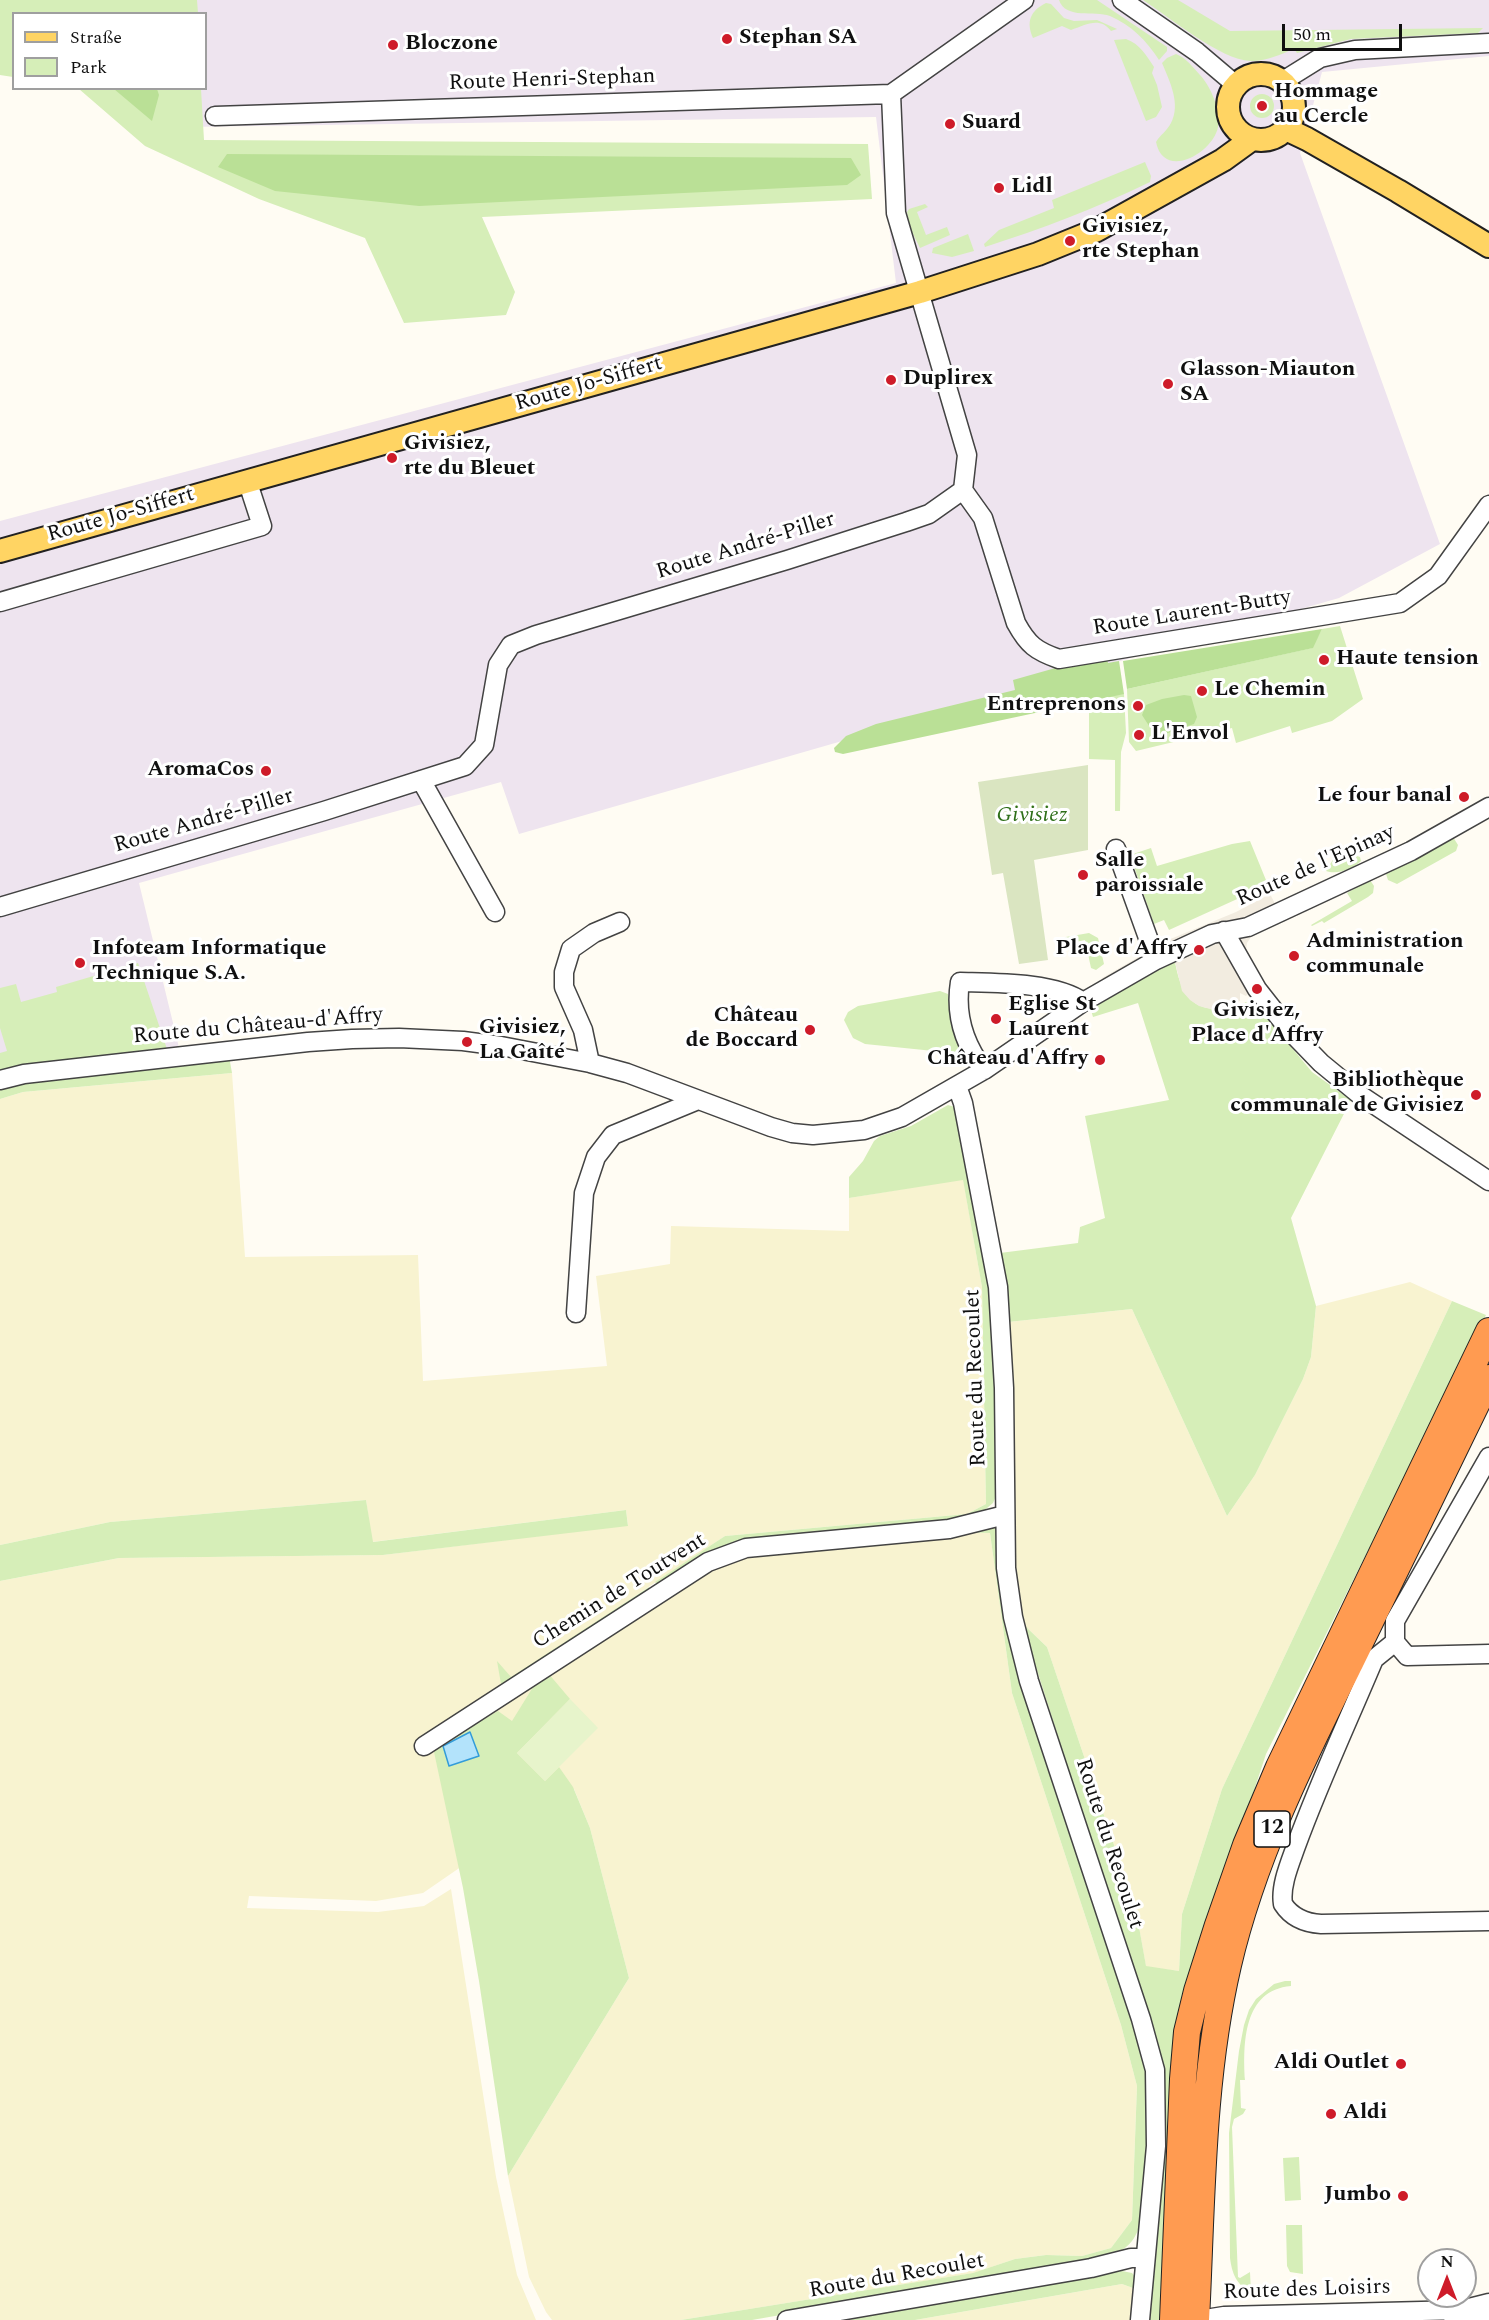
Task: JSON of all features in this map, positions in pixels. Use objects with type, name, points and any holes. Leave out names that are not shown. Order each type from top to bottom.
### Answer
[{"type":"highway","name":"12","points":[[1187,2320],[1173,2320],[1183,2079],[1187,2032],[1197,1991],[1243,1854],[1279,1767],[1489,1331]]},
{"type":"highway","name":"12","points":[[1197,2320],[1209,2083],[1228,1964],[1242,1916],[1270,1835],[1298,1771],[1489,1378]]},
{"type":"main road","points":[[1258,74],[1276,76],[1283,81],[1293,96],[1295,105],[1294,114],[1286,129],[1270,139],[1243,132],[1230,118],[1228,101],[1236,85],[1250,75],[1258,74]]},
{"type":"main road","points":[[1286,129],[1388,185],[1489,246]]},
{"type":"main road","name":"Route Jo-Siffert","points":[[0,551],[920,292],[1047,251],[1097,230],[1167,192],[1211,154],[1243,132]]},
{"type":"street","points":[[963,490],[967,455],[896,213],[891,94],[1024,0]]},
{"type":"street","points":[[1122,0],[1197,52],[1236,85]]},
{"type":"street","points":[[1283,81],[1320,58],[1355,50],[1489,43]]},
{"type":"street","name":"Route Henri-Stephan","points":[[215,116],[891,94]]},
{"type":"street","points":[[0,602],[262,526],[247,480]]},
{"type":"street","name":"Route Laurent-Butty","points":[[963,490],[983,518],[1016,623],[1022,634],[1030,645],[1040,652],[1059,659],[1400,603],[1438,576],[1489,505]]},
{"type":"street","name":"Route André-Piller","points":[[0,907],[284,824],[465,766],[484,745],[498,665],[512,645],[536,635],[906,522],[929,514],[963,490]]},
{"type":"street","points":[[422,780],[495,912]]},
{"type":"street","name":"Route de l'Epinay","points":[[1224,932],[1248,927],[1411,851],[1489,807]]},
{"type":"street","points":[[1116,849],[1156,960]]},
{"type":"street","points":[[590,1063],[584,1030],[564,987],[564,972],[572,950],[594,933],[620,922]]},
{"type":"street","points":[[984,1070],[967,1042],[957,1008],[960,982],[1028,985],[1072,995],[1083,1002],[1156,960],[1212,934],[1224,932],[1257,989],[1290,1031],[1321,1063],[1360,1095],[1489,1181]]},
{"type":"street","name":"Route du Château-d'Affry","points":[[0,1080],[24,1074],[198,1053],[352,1039],[463,1041],[590,1063],[627,1073],[771,1127],[813,1135],[864,1130],[902,1118],[984,1070],[1083,1002]]},
{"type":"street","name":"Route du Recoulet","points":[[787,2320],[1069,2272],[1131,2258],[1145,2258],[1156,2146],[1155,2070],[1137,2008],[1029,1681],[1013,1617],[1006,1568],[1004,1388],[998,1287],[963,1103],[957,1086]]},
{"type":"street","points":[[576,1312],[584,1193],[596,1157],[613,1135],[698,1100]]},
{"type":"street","points":[[1489,1457],[1395,1621],[1395,1642],[1407,1656],[1489,1654]]},
{"type":"street","name":"Chemin de Toutvent","points":[[424,1746],[708,1562],[746,1548],[949,1528],[1005,1515]]},
{"type":"street","points":[[1395,1642],[1374,1659],[1313,1800],[1291,1862],[1283,1892],[1283,1904],[1295,1917],[1304,1922],[1321,1924],[1489,1921]]},
{"type":"street","points":[[1140,2320],[1145,2258]]},
{"type":"street","name":"Route des Loisirs","points":[[1197,2320],[1224,2316],[1461,2310],[1489,2303]]},
{"type":"street","name":"Route des Loisirs","points":[[1385,2320],[1455,2317],[1489,2320]]},
{"type":"shaded area","points":[[145,0],[1489,0],[1489,56],[1322,72],[1300,153],[1440,544],[1339,598],[519,834],[501,782],[139,883],[182,1060],[0,1073],[0,521],[896,283],[876,117],[186,127],[173,90],[207,90],[207,12],[149,12]]},
{"type":"shaded area","name":"Place d'Affry","points":[[1270,894],[1282,917],[1257,928],[1247,943],[1245,957],[1262,980],[1246,996],[1240,993],[1240,1001],[1227,1008],[1214,1010],[1199,1006],[1190,1000],[1182,991],[1175,962],[1113,992],[1102,978],[1168,940],[1236,912]]},
{"type":"shaded area","points":[[232,1073],[245,1257],[418,1255],[423,1381],[607,1366],[596,1276],[670,1264],[671,1226],[849,1231],[849,1198],[963,1179],[982,1287],[986,1504],[967,1514],[725,1536],[542,1658],[713,1566],[752,1552],[948,1532],[990,1533],[1012,1693],[1121,2025],[1137,2086],[1132,2220],[1111,2248],[1082,2256],[1046,2255],[1015,2259],[974,2273],[681,2320],[552,2320],[529,2277],[508,2176],[629,1978],[590,1828],[574,1789],[423,1893],[376,1901],[249,1896],[247,1908],[378,1912],[424,1906],[451,1889],[496,2177],[517,2275],[536,2320],[0,2320],[0,1581],[119,1558],[383,1555],[628,1525],[626,1510],[372,1542],[366,1500],[110,1522],[0,1545],[0,1099],[23,1092]]},
{"type":"shaded area","points":[[1410,1282],[1452,1301],[1222,1789],[1182,1914],[1179,1971],[1146,1967],[1136,1910],[1047,1647],[1022,1623],[1011,1518],[1008,1322],[1132,1309],[1227,1516],[1255,1475],[1303,1379],[1311,1357],[1316,1306]]},
{"type":"shaded area","points":[[1122,2284],[1133,2288],[1132,2320],[915,2320]]},
{"type":"green space","points":[[0,0],[197,0],[198,12],[12,12],[12,77],[0,75]]},
{"type":"green space","points":[[1059,0],[1097,0],[1167,47],[1167,51],[1159,60],[1144,40],[1125,24],[1104,14],[1068,10]]},
{"type":"green space","points":[[1143,0],[1178,0],[1230,31],[1483,28],[1478,33],[1351,39],[1297,53],[1294,49],[1267,59],[1250,61],[1238,59],[1210,46]]},
{"type":"green space","points":[[1046,3],[1051,4],[1064,18],[1074,21],[1097,20],[1117,29],[1111,31],[1107,26],[1097,23],[1071,30],[1062,26],[1033,38],[1030,27],[1031,18],[1036,10]]},
{"type":"green space","points":[[1126,39],[1139,47],[1154,67],[1152,73],[1162,107],[1156,117],[1146,121],[1114,40]]},
{"type":"green space","points":[[1176,54],[1189,63],[1208,86],[1217,106],[1219,120],[1214,137],[1207,146],[1188,159],[1178,161],[1168,160],[1161,154],[1156,142],[1168,128],[1174,116],[1175,101],[1162,63]]},
{"type":"green space","points":[[80,90],[201,90],[204,140],[868,144],[872,199],[482,217],[515,292],[506,315],[404,323],[365,238],[259,199],[145,146]]},
{"type":"green space","points":[[115,90],[157,90],[159,95],[152,121]]},
{"type":"green space","points":[[1262,94],[1267,95],[1273,101],[1273,111],[1267,117],[1262,118],[1257,117],[1251,111],[1250,106],[1251,101],[1257,95]]},
{"type":"green space","points":[[227,154],[851,158],[861,175],[847,185],[419,206],[275,191],[218,167]]},
{"type":"green space","points":[[1145,162],[1151,176],[1150,182],[1069,218],[985,247],[984,244],[999,230],[1054,208],[1052,200]]},
{"type":"green space","points":[[925,204],[928,207],[917,212],[926,235],[947,227],[950,235],[920,248],[910,228],[907,212],[909,209]]},
{"type":"green space","points":[[968,234],[974,251],[952,257],[932,253],[933,248]]},
{"type":"green space","points":[[1340,626],[1363,699],[1332,721],[1292,733],[1290,726],[1236,743],[1232,728],[1136,751],[1129,742],[1127,689],[1312,648],[1322,629]]},
{"type":"green space","points":[[1322,629],[1313,648],[1127,689],[1123,661]]},
{"type":"green space","points":[[1107,659],[1108,663],[1119,661],[1124,694],[843,754],[835,752],[834,748],[846,736],[876,724],[1015,690],[1013,680],[1059,667]]},
{"type":"green space","points":[[1109,688],[1124,694],[1126,733],[1121,752],[1120,811],[1115,811],[1115,760],[1089,759],[1089,694]]},
{"type":"green space","points":[[1184,695],[1191,696],[1197,717],[1194,724],[1162,735],[1153,732],[1142,715],[1146,705]]},
{"type":"green space","name":"Givisiez","points":[[1088,765],[1088,850],[1034,860],[1048,960],[1019,964],[1003,873],[992,875],[978,782]]},
{"type":"green space","points":[[1453,837],[1458,845],[1456,851],[1397,884],[1388,880],[1386,874]]},
{"type":"green space","points":[[1250,841],[1268,885],[1169,930],[1164,920],[1154,924],[1130,855],[1151,848],[1157,866]]},
{"type":"green space","points":[[1341,851],[1360,857],[1361,861],[1345,870],[1326,871],[1337,853]]},
{"type":"green space","points":[[1370,880],[1374,886],[1373,893],[1368,897],[1324,923],[1322,921],[1311,925],[1352,901],[1347,893]]},
{"type":"green space","points":[[1089,933],[1098,938],[1104,964],[1096,970],[1091,968],[1085,940],[1056,946],[1060,938]]},
{"type":"green space","points":[[1175,962],[1181,983],[1190,999],[1205,1007],[1227,1008],[1231,1012],[1246,1002],[1252,1010],[1258,1007],[1312,1072],[1351,1100],[1291,1218],[1316,1306],[1311,1357],[1303,1379],[1255,1475],[1227,1516],[1132,1309],[1008,1322],[1000,1253],[1078,1243],[1080,1227],[1105,1218],[1085,1116],[1169,1100],[1138,1003],[1093,1017],[1090,1007],[1113,992]]},
{"type":"green space","points":[[138,963],[167,1049],[0,1072],[0,1053],[7,1051],[0,1028],[0,988],[16,984],[21,1002],[57,992],[56,987]]},
{"type":"green space","points":[[940,991],[948,994],[966,1050],[963,1054],[865,1044],[853,1038],[844,1020],[848,1012],[858,1006]]},
{"type":"green space","points":[[229,1056],[232,1073],[23,1092],[0,1099],[0,1087],[19,1082]]},
{"type":"green space","points":[[948,1105],[955,1107],[972,1178],[994,1321],[997,1494],[993,1503],[975,1518],[746,1543],[660,1587],[655,1582],[725,1536],[967,1514],[986,1504],[982,1287],[963,1180],[849,1198],[849,1177],[863,1161],[874,1141],[880,1136],[911,1126]]},
{"type":"green space","points":[[1452,1301],[1486,1315],[1266,1754],[1177,2025],[1160,2320],[1144,2320],[1150,2261],[1149,2023],[1022,1623],[1047,1647],[1136,1910],[1146,1966],[1179,1971],[1182,1914],[1222,1789]]},
{"type":"green space","points":[[366,1500],[373,1542],[626,1510],[628,1526],[383,1555],[119,1558],[0,1581],[0,1545],[110,1522]]},
{"type":"green space","points":[[994,1526],[999,1532],[999,1565],[1136,2022],[1145,2060],[1149,2109],[1148,2160],[1147,2186],[1139,2229],[1132,2241],[1125,2247],[1101,2259],[752,2320],[681,2320],[973,2273],[1015,2259],[1046,2255],[1082,2256],[1111,2248],[1132,2220],[1137,2086],[1121,2025],[1012,1693],[990,1533],[948,1532]]},
{"type":"green space","points":[[649,1587],[647,1595],[505,1690],[501,1684],[497,1661],[511,1677]]},
{"type":"green space","points":[[548,1673],[570,1699],[517,1753],[545,1781],[559,1767],[573,1787],[590,1828],[629,1978],[508,2176],[463,1888],[434,1752],[438,1746],[498,1711],[512,1721],[538,1679]]},
{"type":"green space","points":[[570,1699],[598,1728],[545,1781],[517,1753]]},
{"type":"green space","points":[[1291,1981],[1291,1986],[1275,1990],[1263,1997],[1249,2021],[1246,2035],[1245,2080],[1240,2080],[1241,2108],[1246,2109],[1243,2114],[1234,2119],[1232,2127],[1238,2277],[1250,2272],[1251,2292],[1236,2278],[1230,2258],[1229,2133],[1239,2051],[1249,2010],[1256,1999],[1274,1984]]},
{"type":"green space","points":[[1299,2157],[1301,2200],[1285,2201],[1283,2158]]},
{"type":"green space","points":[[1286,2225],[1302,2225],[1303,2274],[1290,2272],[1287,2266]]},
{"type":"green space","points":[[1122,2271],[1132,2273],[1137,2279],[1132,2320],[1133,2288],[1122,2284],[915,2320],[832,2320]]},
{"type":"water","points":[[470,1732],[479,1756],[449,1766],[443,1746]]},
{"type":"place","name":"Stephan SA","points":[[727,39]]},
{"type":"place","name":"Bloczone","points":[[393,45]]},
{"type":"place","name":"Hommage au Cercle","points":[[1262,106]]},
{"type":"place","name":"Suard","points":[[950,124]]},
{"type":"place","name":"Lidl","points":[[999,188]]},
{"type":"place","name":"Givisiez, rte Stephan","points":[[1070,241]]},
{"type":"place","name":"Duplirex","points":[[891,380]]},
{"type":"place","name":"Glasson-Miauton SA","points":[[1168,384]]},
{"type":"place","name":"Givisiez, rte du Bleuet","points":[[392,458]]},
{"type":"place","name":"Haute tension","points":[[1324,660]]},
{"type":"place","name":"Le Chemin","points":[[1202,691]]},
{"type":"place","name":"Entreprenons","points":[[1138,706]]},
{"type":"place","name":"L'Envol","points":[[1139,735]]},
{"type":"place","name":"AromaCos","points":[[266,771]]},
{"type":"place","name":"Le four banal","points":[[1464,797]]},
{"type":"place","name":"Salle paroissiale","points":[[1083,875]]},
{"type":"place","name":"Place d'Affry","points":[[1199,950]]},
{"type":"place","name":"Administration communale","points":[[1294,956]]},
{"type":"place","name":"Infoteam Informatique Technique S.A.","points":[[80,963]]},
{"type":"place","name":"Givisiez, Place d'Affry","points":[[1257,989]]},
{"type":"place","name":"Eglise St Laurent","points":[[996,1019]]},
{"type":"place","name":"Château de Boccard","points":[[810,1030]]},
{"type":"place","name":"Givisiez, La Gaîté","points":[[467,1042]]},
{"type":"place","name":"Château d'Affry","points":[[1100,1060]]},
{"type":"place","name":"Bibliothèque communale de Givisiez","points":[[1476,1095]]},
{"type":"place","name":"Aldi Outlet","points":[[1401,2064]]},
{"type":"place","name":"Aldi","points":[[1331,2114]]},
{"type":"place","name":"Jumbo","points":[[1403,2196]]}]
